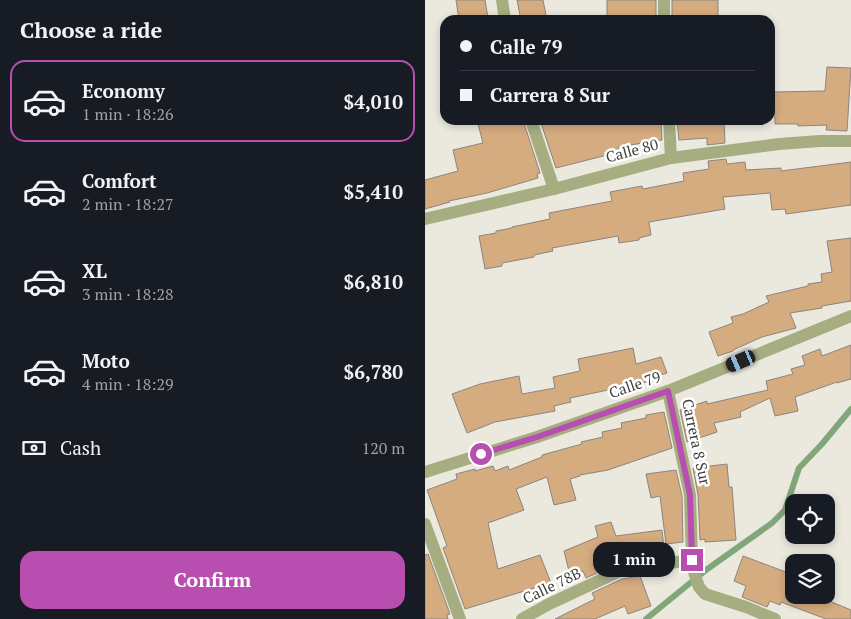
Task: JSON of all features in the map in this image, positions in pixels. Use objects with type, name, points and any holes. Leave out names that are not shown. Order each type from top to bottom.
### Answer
[{"type":"street","points":[[502,0],[504,15]]},
{"type":"street","points":[[664,0],[664,15]]},
{"type":"street","points":[[533,125],[554,189]]},
{"type":"street","points":[[669,125],[671,158]]},
{"type":"street","name":"Calle 80","points":[[425,220],[671,158],[779,144],[851,141]]},
{"type":"street","name":"Calle 79","points":[[425,472],[537,437],[668,391],[851,316]]},
{"type":"street","name":"Carrera 8 Sur","points":[[668,391],[690,495],[693,566]]},
{"type":"street","points":[[425,524],[460,619]]},
{"type":"street","name":"Calle 78B","points":[[522,619],[549,604],[620,571],[648,566],[693,566]]},
{"type":"street","points":[[693,566],[699,587],[705,594],[775,619]]},
{"type":"building","points":[[456,0],[485,0],[488,15],[458,15]]},
{"type":"building","points":[[517,0],[543,0],[546,15],[520,15]]},
{"type":"building","points":[[607,0],[656,0],[656,15],[607,15]]},
{"type":"building","points":[[672,0],[718,0],[718,15],[672,15]]},
{"type":"building","points":[[827,67],[851,68],[847,131],[826,130],[827,125],[798,126],[798,124],[775,124],[775,92],[825,91]]},
{"type":"building","points":[[478,125],[525,125],[540,173],[537,174],[538,178],[425,209],[425,180],[458,171],[453,150],[483,143]]},
{"type":"building","points":[[542,125],[661,125],[662,140],[618,147],[619,152],[556,168]]},
{"type":"building","points":[[678,125],[724,125],[725,143],[707,145],[707,138],[679,140]]},
{"type":"building","points":[[726,159],[727,164],[745,162],[746,170],[781,168],[781,171],[851,162],[851,205],[786,214],[785,209],[772,210],[770,193],[723,197],[725,209],[649,222],[651,235],[639,238],[639,240],[619,243],[618,236],[552,248],[553,251],[534,255],[534,257],[502,263],[502,266],[485,269],[479,236],[550,219],[549,213],[612,201],[610,192],[642,186],[643,189],[684,181],[683,173],[709,169],[708,161]]},
{"type":"building","points":[[851,238],[851,301],[790,313],[796,328],[762,337],[718,356],[709,332],[733,323],[731,317],[743,314],[769,302],[766,296],[822,282],[821,274],[832,272],[827,241]]},
{"type":"building","points":[[851,345],[851,379],[795,397],[798,411],[775,416],[770,398],[740,412],[741,417],[714,423],[717,432],[687,442],[680,410],[707,401],[707,404],[768,390],[766,381],[793,374],[791,369],[805,365],[802,356],[820,349],[822,356]]},
{"type":"building","points":[[633,348],[636,364],[661,357],[667,373],[650,378],[651,381],[570,398],[571,402],[554,406],[555,411],[495,422],[467,433],[452,394],[480,384],[519,376],[522,394],[555,388],[553,377],[580,371],[578,359]]},
{"type":"building","points":[[664,412],[672,448],[608,470],[580,475],[570,479],[576,500],[554,505],[547,477],[516,489],[524,510],[488,523],[498,569],[540,555],[551,583],[465,609],[443,548],[447,546],[427,490],[457,479],[456,474],[475,469],[475,471],[493,466],[495,471],[508,466],[509,470],[542,457],[542,455],[603,437],[602,432],[622,428],[621,423],[646,418],[646,415]]},
{"type":"building","points":[[727,464],[729,487],[732,487],[736,540],[705,542],[705,539],[700,540],[698,495],[693,468]]},
{"type":"building","points":[[676,470],[682,496],[683,542],[666,544],[660,496],[651,498],[646,474]]},
{"type":"building","points":[[611,522],[616,536],[662,530],[664,548],[632,552],[635,560],[617,564],[586,578],[583,571],[570,575],[564,551],[598,537],[595,526]]},
{"type":"building","points":[[428,554],[450,614],[447,615],[448,619],[425,619],[425,555]]},
{"type":"building","points":[[743,556],[785,572],[785,604],[781,602],[780,605],[770,601],[767,607],[742,597],[746,586],[734,581]]},
{"type":"building","points":[[640,576],[651,606],[628,614],[625,606],[595,619],[555,619],[595,599],[592,593],[622,579]]},
{"type":"building","points":[[835,603],[851,610],[851,619],[826,619],[786,604]]},
{"type":"waterway","points":[[646,619],[706,570],[772,523],[785,510],[799,468],[851,409]]},
{"type":"route","points":[[481,454],[537,437],[668,391],[690,495],[692,560]]}]
